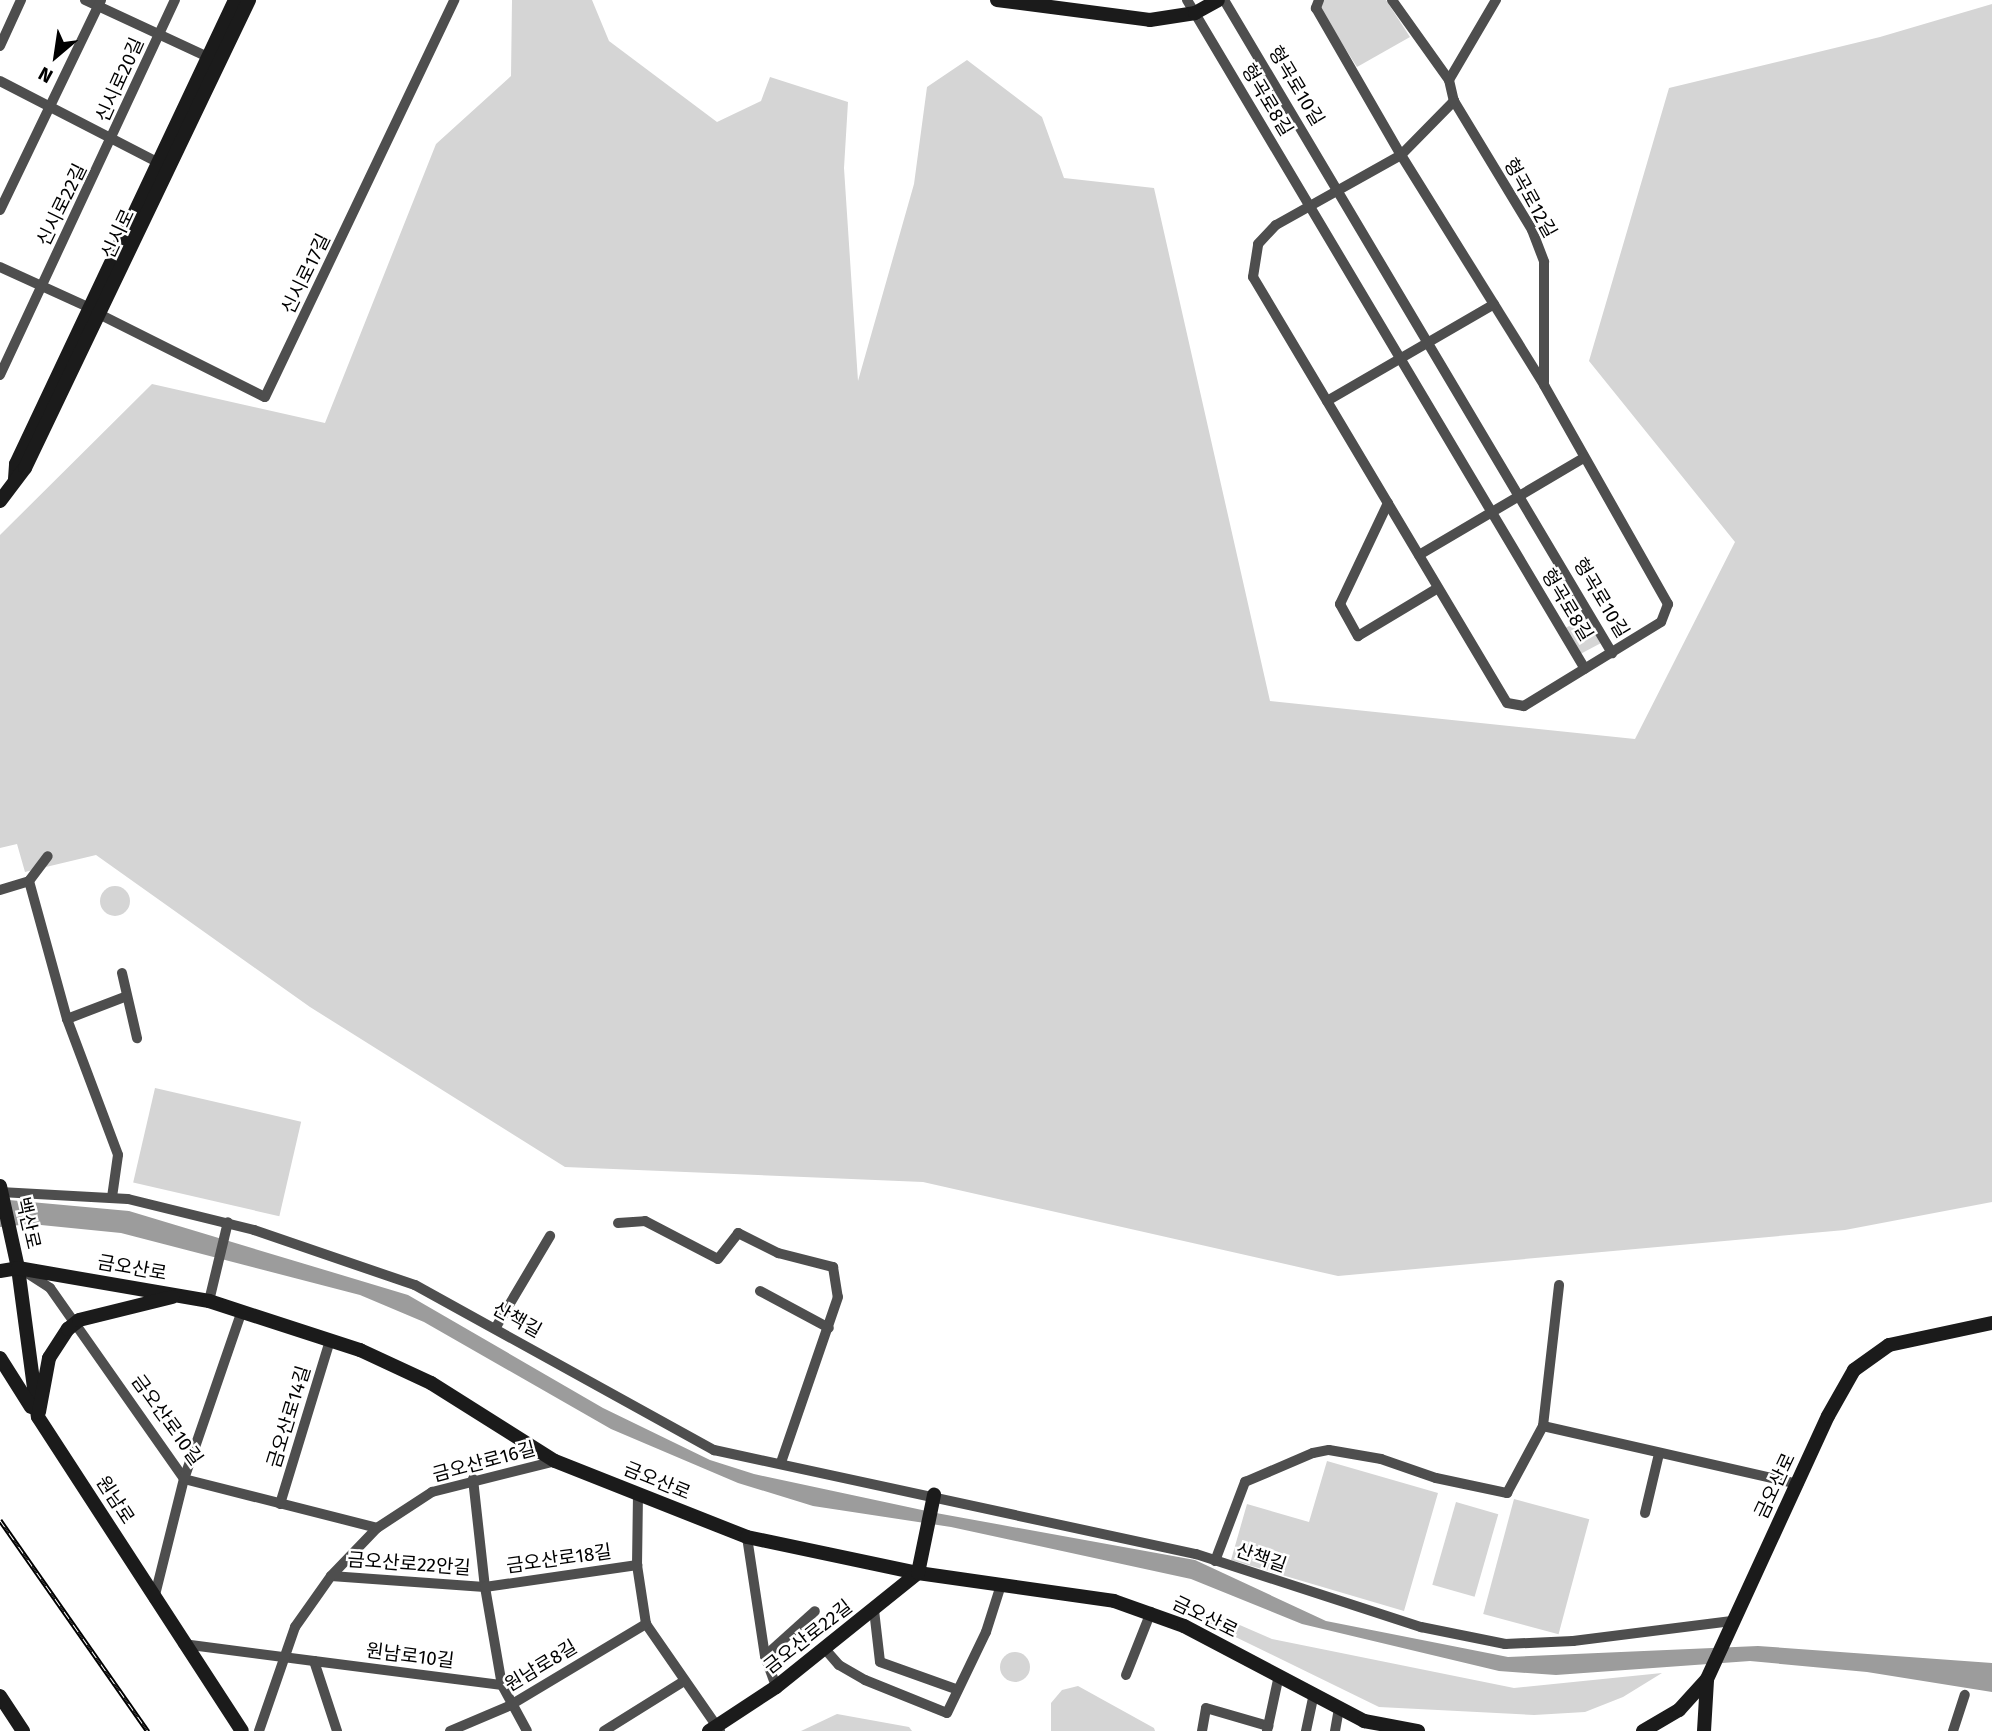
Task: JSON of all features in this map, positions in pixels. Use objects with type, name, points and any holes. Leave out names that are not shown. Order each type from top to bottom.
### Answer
[{"type":"street","points":[[0,46],[20,0]]},
{"type":"street","name":"신시로20길","points":[[85,0],[100,3],[159,36],[213,60]]},
{"type":"street","points":[[159,36],[175,0]]},
{"type":"street","name":"신시로","points":[[0,502],[25,468],[213,60],[235,0]]},
{"type":"street","name":"신시로","points":[[96,312],[158,162],[249,0]]},
{"type":"street","name":"신시로17길","points":[[96,312],[265,397],[454,0]]},
{"type":"street","points":[[997,0],[1150,20],[1218,0]]},
{"type":"street","name":"형곡로10길","points":[[1224,0],[1612,653],[1661,622],[1668,604],[1544,384],[1401,155]]},
{"type":"street","points":[[1319,0],[1316,8],[1401,155]]},
{"type":"street","name":"형곡로12길","points":[[1392,0],[1449,80],[1454,101],[1532,230],[1544,262],[1544,384]]},
{"type":"street","points":[[1449,80],[1496,0]]},
{"type":"street","points":[[0,210],[100,3]]},
{"type":"street","name":"형곡로8길","points":[[1191,6],[1585,668],[1524,706],[1507,703],[1253,277],[1258,244],[1276,225],[1309,205]]},
{"type":"street","name":"신시로20길","points":[[114,138],[159,36]]},
{"type":"street","points":[[0,80],[158,162]]},
{"type":"street","points":[[1309,205],[1401,155],[1454,101]]},
{"type":"street","name":"신시로22길","points":[[0,375],[114,138]]},
{"type":"street","points":[[0,267],[96,312]]},
{"type":"street","points":[[1327,401],[1494,303]]},
{"type":"street","points":[[1419,555],[1584,458]]},
{"type":"street","points":[[1388,503],[1340,604],[1358,636],[1438,588]]},
{"type":"street","points":[[1585,668],[1612,653]]},
{"type":"street","points":[[0,890],[29,881],[48,856]]},
{"type":"street","points":[[29,881],[67,1019],[118,1155],[112,1197]]},
{"type":"street","points":[[122,973],[136,1038]]},
{"type":"street","points":[[67,1019],[127,996]]},
{"type":"street","name":"산책길","points":[[0,1190],[112,1197],[228,1222],[415,1285],[496,1327],[614,1398],[714,1450],[933,1495],[1215,1560],[1422,1628],[1505,1644],[1573,1641],[1732,1621]]},
{"type":"street","name":"백산로","points":[[0,1190],[19,1268]]},
{"type":"street","points":[[618,1223],[645,1221],[718,1259],[738,1233],[778,1253],[833,1267],[838,1297],[781,1464]]},
{"type":"street","points":[[209,1301],[228,1222]]},
{"type":"street","points":[[496,1327],[550,1236]]},
{"type":"street","name":"금오산로","points":[[0,1271],[19,1268],[209,1301],[330,1340],[402,1367],[555,1461],[747,1537],[918,1573],[1114,1601],[1151,1612],[1279,1675],[1364,1721],[1398,1730],[1418,1731]]},
{"type":"street","name":"금오산로10길","points":[[19,1268],[50,1288],[184,1479],[377,1528]]},
{"type":"street","name":"원남로","points":[[19,1268],[38,1417],[242,1731]]},
{"type":"street","points":[[1215,1560],[1245,1482],[1313,1453],[1329,1450],[1381,1459],[1436,1478],[1507,1493],[1543,1426],[1559,1285]]},
{"type":"street","points":[[760,1291],[829,1328]]},
{"type":"street","points":[[38,1417],[49,1358],[76,1322],[178,1295]]},
{"type":"street","points":[[154,1599],[184,1479],[241,1313]]},
{"type":"street","name":"금오산로","points":[[1648,1730],[1679,1710],[1707,1679],[1732,1621],[1854,1370],[1889,1345],[1992,1323]]},
{"type":"street","name":"금오산로14길","points":[[280,1504],[330,1340]]},
{"type":"street","points":[[0,1358],[38,1417]]},
{"type":"street","points":[[1543,1426],[1798,1484]]},
{"type":"street","points":[[1645,1513],[1659,1454]]},
{"type":"street","name":"금오산로16길","points":[[259,1731],[295,1627],[331,1576],[377,1528],[432,1492],[474,1479],[555,1461]]},
{"type":"street","name":"금오산로22안길","points":[[474,1479],[485,1587],[502,1685],[509,1706],[527,1731]]},
{"type":"street","name":"금오산로18길","points":[[638,1494],[637,1565],[646,1624],[715,1729]]},
{"type":"street","points":[[918,1573],[933,1495]]},
{"type":"street","points":[[747,1537],[765,1656],[776,1687]]},
{"type":"street","name":"금오산로18길","points":[[485,1587],[637,1565]]},
{"type":"street","name":"금오산로22길","points":[[715,1729],[776,1687],[918,1573]]},
{"type":"street","name":"금오산로22안길","points":[[331,1576],[485,1587]]},
{"type":"street","points":[[825,1649],[839,1665],[865,1680],[947,1713],[956,1689],[986,1632],[1002,1585]]},
{"type":"street","points":[[874,1610],[880,1662],[956,1689]]},
{"type":"street","points":[[765,1656],[815,1611]]},
{"type":"street","points":[[1126,1675],[1151,1612]]},
{"type":"street","name":"원남로8길","points":[[450,1731],[509,1706],[646,1624]]},
{"type":"street","points":[[183,1644],[314,1661],[337,1731]]},
{"type":"street","name":"원남로10길","points":[[314,1661],[502,1685]]},
{"type":"street","points":[[1202,1731],[1206,1708],[1268,1728],[1279,1675]]},
{"type":"street","points":[[1704,1731],[1707,1679]]},
{"type":"street","points":[[604,1731],[684,1681]]},
{"type":"street","points":[[1306,1731],[1314,1693]]},
{"type":"street","points":[[1953,1731],[1965,1695]]},
{"type":"street","points":[[0,1696],[23,1731]]},
{"type":"street","points":[[1335,1731],[1339,1709]]},
{"type":"shaded area","points":[[512,0],[592,0],[609,41],[717,122],[761,101],[770,77],[848,102],[844,168],[858,381],[914,184],[927,87],[967,60],[1042,117],[1064,178],[1154,188],[1270,701],[1635,739],[1735,542],[1589,361],[1669,88],[1880,37],[1992,4],[1992,1202],[1845,1230],[1338,1276],[923,1182],[565,1167],[310,1007],[96,855],[25,872],[17,844],[0,848],[0,535],[152,384],[325,423],[436,144],[511,76]]},
{"type":"shaded area","points":[[1322,0],[1386,0],[1410,37],[1357,67],[1319,7]]},
{"type":"shaded area","points":[[1588,616],[1602,642],[1576,656],[1562,630]]},
{"type":"shaded area","points":[[115,886],[125,891],[130,901],[125,911],[115,916],[105,911],[100,901],[105,891]]},
{"type":"shaded area","points":[[155,1088],[301,1122],[279,1216],[133,1183]]},
{"type":"shaded area","points":[[0,1201],[129,1211],[408,1295],[603,1408],[710,1460],[754,1474],[936,1513],[1195,1560],[1326,1621],[1508,1657],[1758,1646],[1992,1663],[1992,1692],[1867,1672],[1750,1661],[1556,1675],[1499,1671],[1302,1624],[1191,1579],[951,1527],[813,1506],[738,1483],[611,1429],[424,1322],[360,1295],[121,1233],[31,1224],[0,1227]]},
{"type":"shaded area","points":[[1327,1461],[1438,1493],[1404,1611],[1231,1560],[1247,1504],[1309,1522]]},
{"type":"shaded area","points":[[1514,1499],[1589,1519],[1559,1634],[1483,1614]]},
{"type":"shaded area","points":[[1456,1502],[1498,1514],[1475,1597],[1432,1585]]},
{"type":"shaded area","points":[[1180,1610],[1219,1616],[1272,1639],[1514,1688],[1662,1673],[1623,1697],[1585,1712],[1534,1715],[1379,1707]]},
{"type":"shaded area","points":[[1015,1652],[1025,1657],[1030,1667],[1025,1677],[1015,1682],[1005,1677],[1000,1667],[1005,1657]]},
{"type":"shaded area","points":[[1078,1686],[1155,1731],[1051,1731],[1051,1703],[1062,1690]]},
{"type":"shaded area","points":[[837,1714],[909,1727],[912,1731],[801,1731]]},
{"type":"railway","points":[[0,1520],[148,1731]]}]
